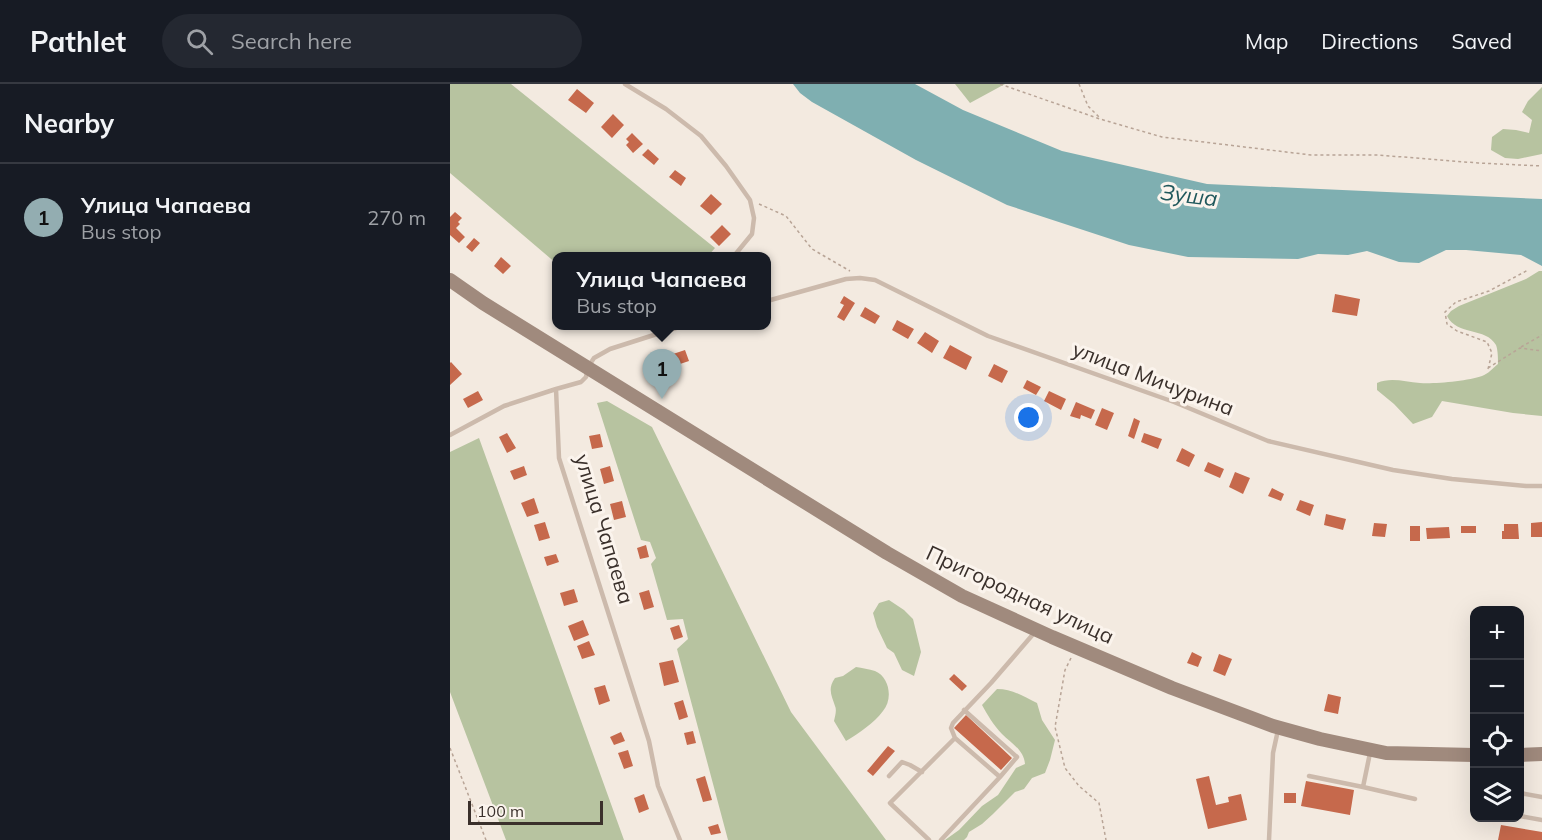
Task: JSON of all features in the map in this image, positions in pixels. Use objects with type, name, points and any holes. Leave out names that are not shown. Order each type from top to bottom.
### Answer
[{"type":"street","points":[[450,280],[483,303],[588,367]]},
{"type":"street","name":"Пригородная улица","points":[[588,367],[887,553],[962,596],[1037,630],[1172,687],[1279,728],[1386,753],[1470,755]]},
{"type":"street","points":[[1524,755],[1542,754]]},
{"type":"lane","points":[[625,84],[666,109],[701,136],[750,200],[754,218],[752,234],[737,252]]},
{"type":"lane","name":"улица Мичурина","points":[[771,301],[846,279],[875,280],[988,336],[1174,402],[1268,441],[1393,470],[1452,479],[1542,486]]},
{"type":"lane","points":[[450,435],[504,406],[581,382],[586,377],[588,367],[594,358],[667,330]]},
{"type":"lane","name":"улица Чапаева","points":[[556,389],[559,458],[649,741],[658,786],[680,840]]},
{"type":"lane","points":[[1000,777],[955,738],[951,728],[964,710],[1037,630]]},
{"type":"lane","points":[[941,840],[1017,757],[964,710]]},
{"type":"lane","points":[[1269,840],[1273,753],[1279,728]]},
{"type":"lane","points":[[929,840],[890,803],[955,738]]},
{"type":"lane","points":[[1363,787],[1371,750]]},
{"type":"lane","points":[[889,776],[902,762],[921,771]]},
{"type":"lane","points":[[1310,776],[1415,799]]},
{"type":"lane","points":[[1524,794],[1542,797]]},
{"type":"lane","points":[[1524,817],[1542,820]]},
{"type":"path","points":[[1000,84],[1100,119],[1161,137],[1311,155],[1378,155],[1542,166]]},
{"type":"path","points":[[1079,84],[1088,106],[1100,119]]},
{"type":"path","points":[[750,200],[786,216],[812,249],[860,278]]},
{"type":"path","points":[[1528,270],[1489,291],[1456,302],[1444,312],[1448,324],[1457,331],[1487,342],[1492,353],[1488,369],[1542,335]]},
{"type":"path","points":[[1520,348],[1542,351]]},
{"type":"path","points":[[1077,647],[1065,670],[1055,727],[1065,768],[1079,786],[1099,804],[1106,840]]},
{"type":"path","points":[[450,748],[486,840]]},
{"type":"green space","points":[[450,84],[511,84],[715,248],[712,252],[552,252],[552,260],[450,173]]},
{"type":"green space","points":[[955,84],[1005,84],[970,103]]},
{"type":"green space","points":[[1542,87],[1542,154],[1518,159],[1505,158],[1491,150],[1492,137],[1503,129],[1529,133],[1532,120],[1522,112],[1528,101]]},
{"type":"green space","points":[[1542,271],[1542,416],[1442,401],[1432,417],[1413,424],[1377,390],[1377,383],[1388,380],[1443,383],[1484,375],[1498,364],[1496,345],[1486,336],[1457,326],[1447,316],[1459,306],[1526,279]]},
{"type":"green space","points":[[607,401],[652,427],[791,712],[886,840],[728,840],[677,649],[688,639],[683,619],[667,620],[651,564],[656,558],[650,542],[641,540],[597,403]]},
{"type":"green space","points":[[479,438],[624,840],[506,840],[450,692],[450,452]]},
{"type":"green space","points":[[889,600],[913,619],[921,652],[914,676],[902,670],[894,653],[887,648],[877,627],[873,613],[879,603]]},
{"type":"green space","points":[[856,667],[873,670],[880,674],[887,683],[889,695],[886,706],[875,720],[846,741],[834,721],[836,709],[831,689],[835,678],[843,676]]},
{"type":"green space","points":[[997,689],[1022,695],[1037,703],[1042,720],[1055,740],[1050,760],[1045,773],[1032,778],[1024,789],[1015,792],[982,824],[969,832],[964,840],[945,840],[959,830],[982,806],[998,795],[1016,768],[1025,764],[1020,751],[999,731],[982,705]]},
{"type":"water","name":"Зуша","points":[[793,84],[915,84],[963,110],[1062,151],[1207,184],[1542,199],[1542,266],[1521,255],[1466,250],[1446,250],[1419,263],[1399,262],[1367,251],[1348,255],[1318,254],[1298,259],[1188,257],[1129,245],[1007,205],[916,160],[812,102]]},
{"type":"building","points":[[577,89],[594,103],[586,113],[568,100]]},
{"type":"building","points":[[613,114],[624,125],[612,138],[601,127]]},
{"type":"building","points":[[632,133],[643,144],[633,153],[626,145],[629,142],[626,139]]},
{"type":"building","points":[[648,149],[659,159],[654,165],[642,155]]},
{"type":"building","points":[[675,170],[686,178],[681,186],[669,177]]},
{"type":"building","points":[[711,194],[722,204],[711,215],[700,206]]},
{"type":"building","points":[[455,212],[462,218],[456,228],[465,237],[459,243],[450,235],[450,217]]},
{"type":"building","points":[[722,225],[731,234],[719,246],[710,237]]},
{"type":"building","points":[[474,238],[480,243],[472,252],[466,247]]},
{"type":"building","points":[[501,257],[511,266],[503,274],[494,266]]},
{"type":"building","points":[[1335,294],[1360,299],[1357,316],[1332,312]]},
{"type":"building","points":[[844,296],[855,303],[844,321],[837,317],[844,305],[840,303]]},
{"type":"building","points":[[865,307],[880,316],[875,324],[860,316]]},
{"type":"building","points":[[897,320],[914,329],[908,339],[892,330]]},
{"type":"building","points":[[925,332],[939,341],[932,353],[917,343]]},
{"type":"building","points":[[950,345],[972,357],[966,370],[943,358]]},
{"type":"building","points":[[685,350],[689,361],[677,365],[673,354]]},
{"type":"building","points":[[450,363],[462,374],[450,385]]},
{"type":"building","points":[[994,364],[1008,371],[1002,383],[988,376]]},
{"type":"building","points":[[1027,380],[1041,387],[1036,395],[1023,388]]},
{"type":"building","points":[[478,391],[483,400],[468,408],[463,399]]},
{"type":"building","points":[[1049,391],[1066,399],[1061,410],[1044,401]]},
{"type":"building","points":[[1076,402],[1095,410],[1091,419],[1081,415],[1080,419],[1070,416]]},
{"type":"building","points":[[1102,408],[1114,413],[1107,430],[1095,425]]},
{"type":"building","points":[[1134,418],[1140,421],[1134,439],[1128,436]]},
{"type":"building","points":[[507,433],[516,448],[507,453],[499,437]]},
{"type":"building","points":[[1144,433],[1162,439],[1158,449],[1141,442]]},
{"type":"building","points":[[600,434],[603,447],[592,449],[589,436]]},
{"type":"building","points":[[1182,448],[1195,455],[1189,467],[1176,461]]},
{"type":"building","points":[[1208,462],[1224,469],[1220,478],[1204,471]]},
{"type":"building","points":[[524,466],[527,475],[514,480],[510,471]]},
{"type":"building","points":[[610,466],[614,481],[604,484],[600,469]]},
{"type":"building","points":[[1235,472],[1250,478],[1243,494],[1229,487]]},
{"type":"building","points":[[1272,488],[1284,494],[1281,501],[1268,496]]},
{"type":"building","points":[[534,498],[539,513],[527,517],[521,503]]},
{"type":"building","points":[[1300,500],[1314,505],[1310,516],[1296,510]]},
{"type":"building","points":[[622,501],[626,517],[614,520],[610,504]]},
{"type":"building","points":[[1326,514],[1346,519],[1343,530],[1324,525]]},
{"type":"building","points":[[545,522],[550,538],[539,541],[534,525]]},
{"type":"building","points":[[1542,522],[1542,537],[1531,537],[1531,523]]},
{"type":"building","points":[[1374,523],[1387,524],[1385,537],[1372,536]]},
{"type":"building","points":[[1504,524],[1518,524],[1519,539],[1502,539]]},
{"type":"building","points":[[1410,526],[1420,526],[1420,541],[1410,541]]},
{"type":"building","points":[[1461,526],[1476,526],[1476,533],[1461,533]]},
{"type":"building","points":[[1449,527],[1450,538],[1427,539],[1426,528]]},
{"type":"building","points":[[646,545],[649,557],[640,559],[637,548]]},
{"type":"building","points":[[556,554],[559,562],[547,566],[544,557]]},
{"type":"building","points":[[574,589],[578,602],[564,606],[560,593]]},
{"type":"building","points":[[649,590],[654,607],[644,610],[639,593]]},
{"type":"building","points":[[583,620],[589,635],[574,641],[568,626]]},
{"type":"building","points":[[679,625],[683,637],[674,640],[670,628]]},
{"type":"building","points":[[589,641],[595,655],[582,659],[577,646]]},
{"type":"building","points":[[1192,652],[1202,657],[1198,667],[1187,663]]},
{"type":"building","points":[[1219,654],[1232,659],[1225,676],[1213,671]]},
{"type":"building","points":[[673,660],[679,682],[664,686],[659,663]]},
{"type":"building","points":[[954,674],[967,686],[962,691],[949,679]]},
{"type":"building","points":[[605,685],[610,701],[599,705],[594,688]]},
{"type":"building","points":[[1328,694],[1341,697],[1338,714],[1324,711]]},
{"type":"building","points":[[683,700],[688,717],[679,720],[674,703]]},
{"type":"building","points":[[966,715],[1012,758],[1001,770],[954,728]]},
{"type":"building","points":[[693,731],[696,743],[687,745],[684,733]]},
{"type":"building","points":[[621,732],[625,741],[614,745],[610,737]]},
{"type":"building","points":[[888,746],[895,751],[873,776],[867,771]]},
{"type":"building","points":[[628,750],[633,766],[624,769],[618,753]]},
{"type":"building","points":[[705,776],[712,800],[703,802],[696,779]]},
{"type":"building","points":[[1209,776],[1216,805],[1229,802],[1228,797],[1241,794],[1247,820],[1208,829],[1196,779]]},
{"type":"building","points":[[1306,781],[1354,790],[1350,815],[1301,806]]},
{"type":"building","points":[[1284,793],[1296,793],[1296,803],[1284,803]]},
{"type":"building","points":[[644,794],[649,809],[639,813],[634,798]]},
{"type":"building","points":[[718,824],[721,833],[711,835],[708,827]]},
{"type":"building","points":[[1501,825],[1542,832],[1542,840],[1498,840]]},
{"type":"place","name":"Улица Чапаева","points":[[662,399]]}]
